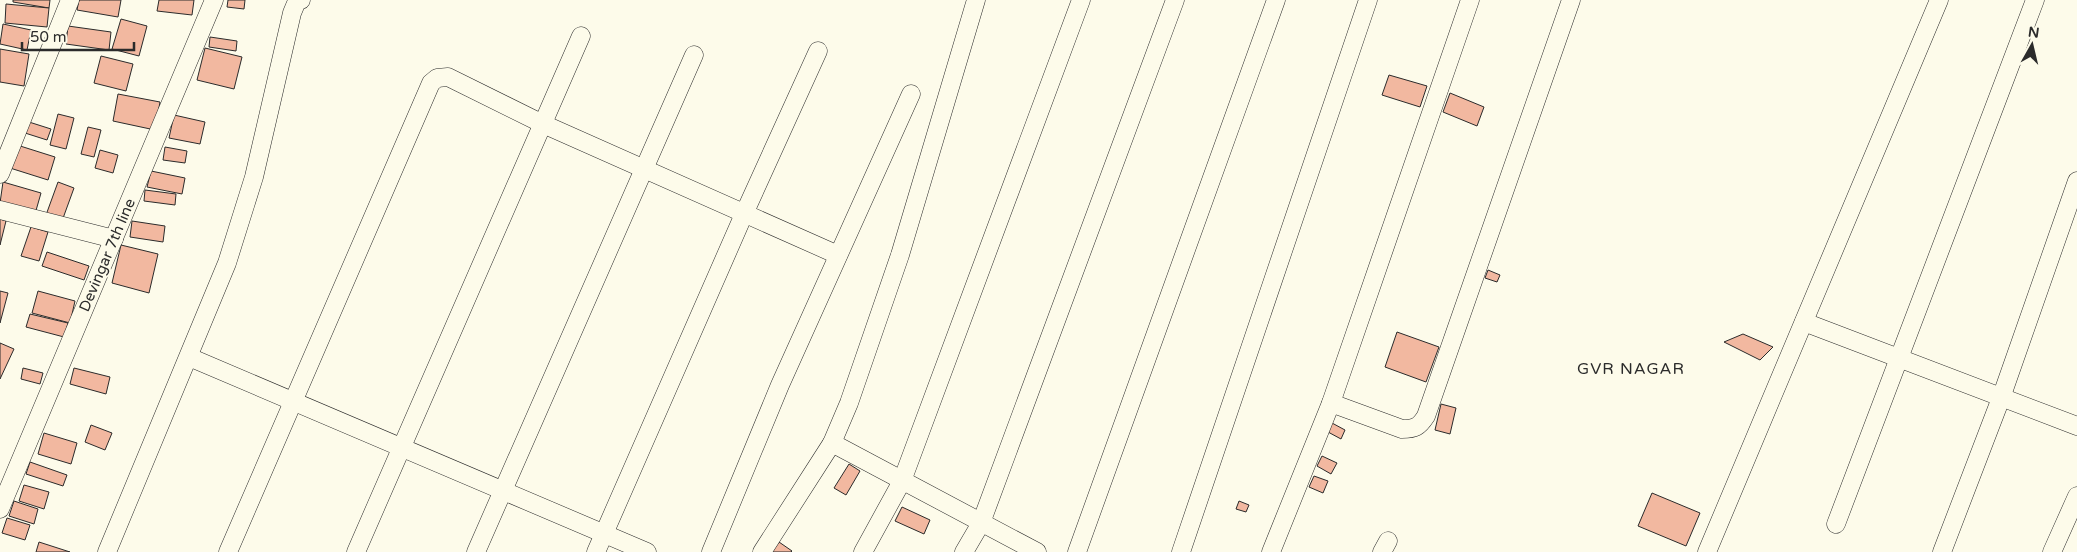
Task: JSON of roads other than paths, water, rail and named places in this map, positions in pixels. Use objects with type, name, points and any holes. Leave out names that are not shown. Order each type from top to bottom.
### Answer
[{"type":"street","points":[[0,174],[70,0]]},
{"type":"street","name":"Devingar 7th line","points":[[0,509],[214,0]]},
{"type":"street","points":[[762,552],[832,442],[849,403],[900,255],[976,0]]},
{"type":"street","points":[[863,552],[902,481],[1081,0]]},
{"type":"street","points":[[964,552],[981,523],[1175,0]]},
{"type":"street","points":[[1077,552],[1276,0]]},
{"type":"street","points":[[1181,552],[1368,0]]},
{"type":"street","points":[[1271,552],[1331,403],[1470,0]]},
{"type":"street","points":[[1331,403],[1402,429],[1412,429],[1420,426],[1426,416],[1571,0]]},
{"type":"street","points":[[1707,552],[1939,0]]},
{"type":"street","points":[[1836,524],[1900,360],[2035,0]]},
{"type":"street","points":[[107,552],[190,357],[226,264],[254,177],[297,4]]},
{"type":"street","points":[[356,552],[403,449],[581,36]]},
{"type":"street","points":[[596,552],[744,214],[818,51]]},
{"type":"street","points":[[476,552],[694,55]]},
{"type":"street","points":[[228,552],[431,83],[437,78],[448,77],[543,124],[838,255]]},
{"type":"street","points":[[711,552],[780,385],[911,94]]},
{"type":"street","points":[[1942,552],[2001,398],[2077,181]]},
{"type":"street","points":[[0,210],[114,239]]},
{"type":"street","points":[[1804,322],[2077,426]]},
{"type":"street","points":[[190,357],[502,492],[647,552]]},
{"type":"street","points":[[832,442],[1037,552]]},
{"type":"street","points":[[2052,552],[2077,496]]},
{"type":"district","name":"GVR NAGAR","points":[[1631,369]]}]
